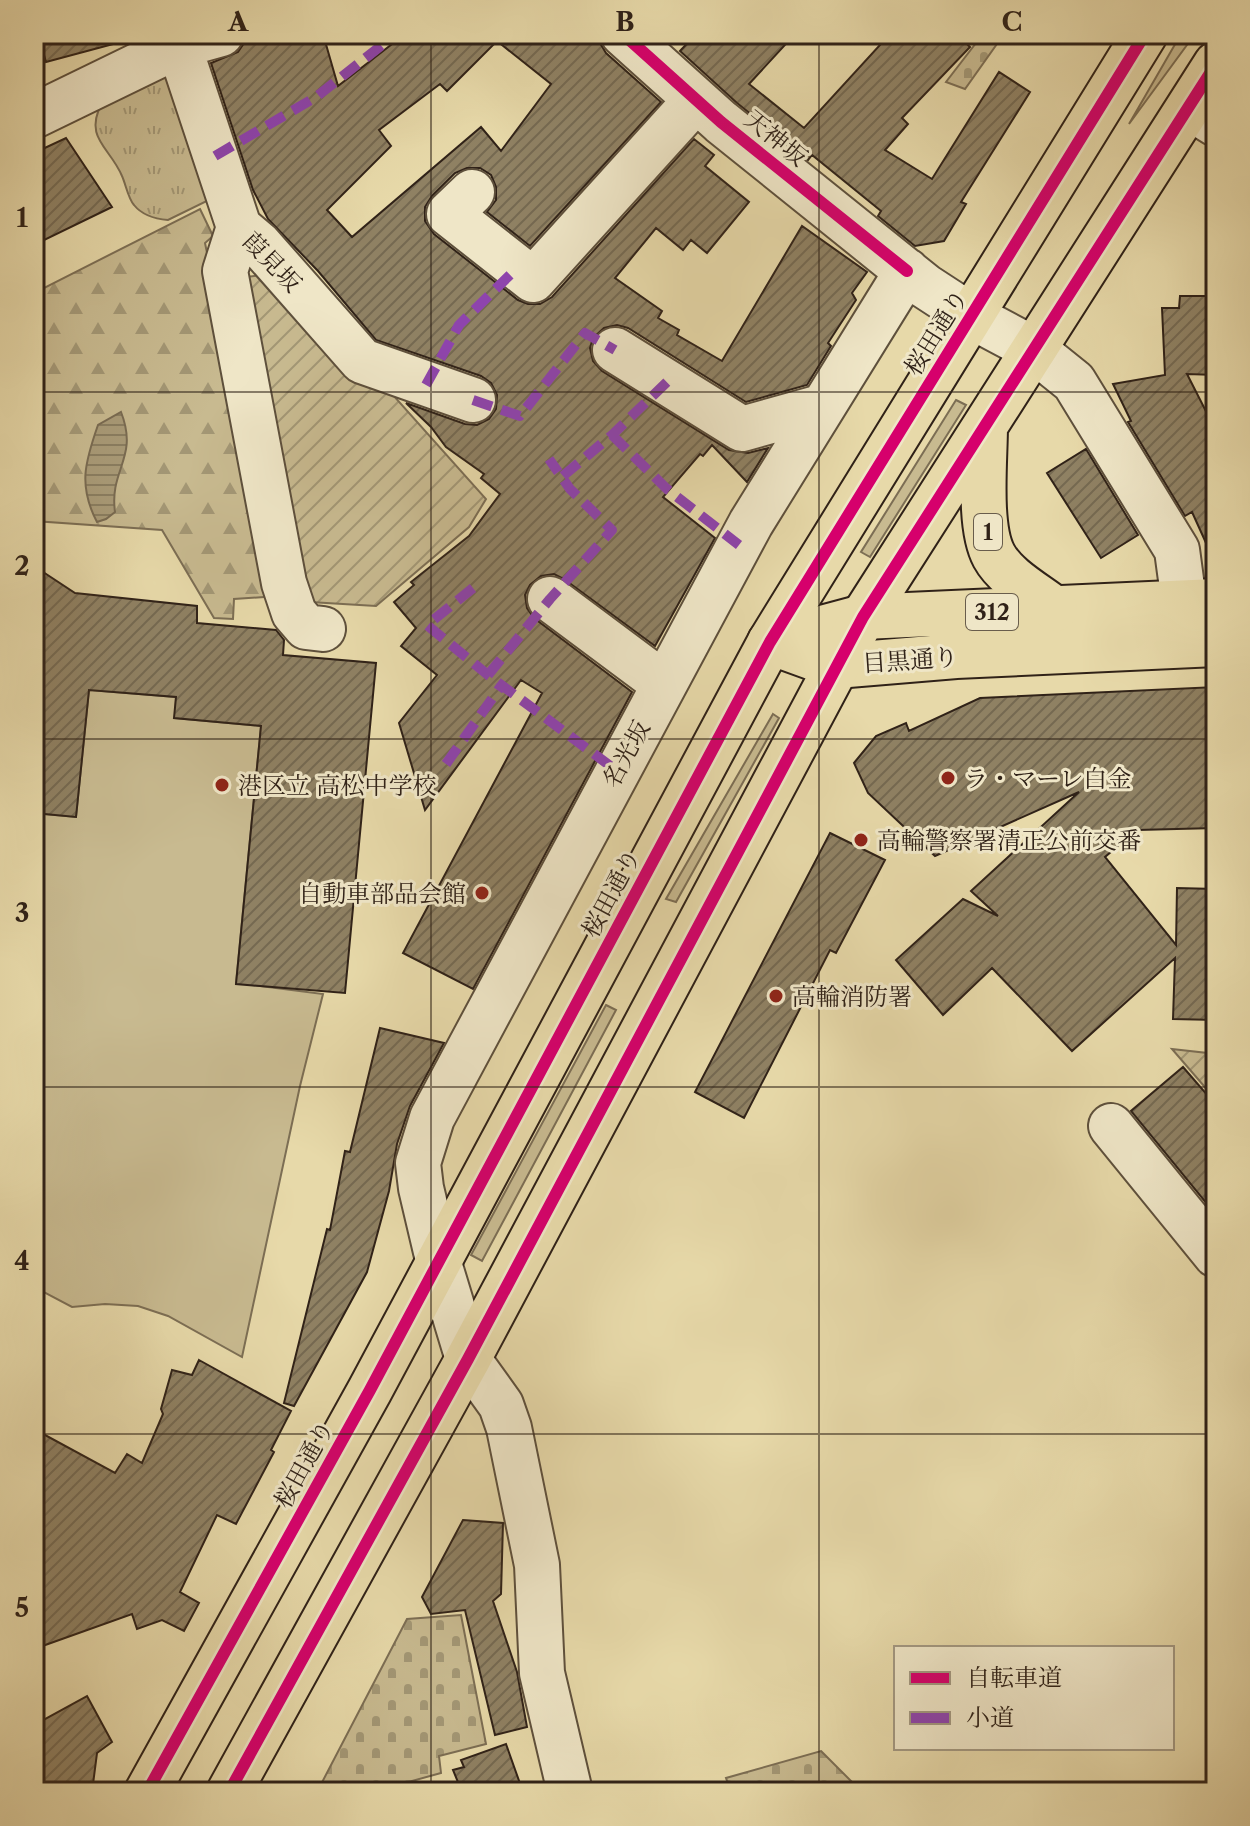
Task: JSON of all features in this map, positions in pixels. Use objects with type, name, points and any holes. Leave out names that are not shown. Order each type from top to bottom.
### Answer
[{"type":"main road","name":"桜田通り","points":[[147,1792],[370,1390],[770,642],[1145,34]]},
{"type":"main road","points":[[229,1792],[468,1359],[863,617],[1033,349],[1203,116],[1216,64]]},
{"type":"main road","name":"1","points":[[985,426],[986,524],[994,556],[1011,575],[1055,609]]},
{"type":"main road","name":"目黒通り","points":[[770,642],[863,617],[1200,602]]},
{"type":"main road","name":"目黒通り","points":[[770,642],[836,666],[956,656],[1216,644]]},
{"type":"street","points":[[34,116],[176,40],[221,34]]},
{"type":"street","name":"天神坂","points":[[623,34],[696,100],[925,286],[971,316],[1033,349],[1074,382],[1177,550],[1200,602]]},
{"type":"street","name":"葭見坂","points":[[176,40],[249,236],[362,361],[473,400]]},
{"type":"street","points":[[472,192],[449,214],[533,280],[696,100]]},
{"type":"street","points":[[249,236],[225,271],[284,583],[294,613],[306,627],[323,629]]},
{"type":"street","name":"名光坂","points":[[570,1792],[542,1673],[537,1565],[509,1428],[501,1405],[468,1359],[438,1260],[418,1163],[432,1118],[751,523],[907,271]]},
{"type":"street","points":[[615,350],[742,429],[821,407]]},
{"type":"street","points":[[550,599],[664,684]]},
{"type":"street","points":[[1111,1126],[1216,1255]]},
{"type":"green space","points":[[983,34],[1004,34],[965,89],[946,82]]},
{"type":"green space","points":[[1181,34],[1195,34],[1129,124]]},
{"type":"green space","points":[[169,68],[215,197],[168,220],[150,216],[134,205],[117,166],[100,142],[95,125],[102,103]]},
{"type":"green space","points":[[200,209],[213,236],[205,243],[278,596],[234,599],[233,619],[214,618],[162,530],[34,521],[34,293]]},
{"type":"green space","points":[[283,272],[486,499],[469,527],[376,606],[310,602],[246,277]]},
{"type":"green space","points":[[956,400],[966,405],[870,557],[861,552]]},
{"type":"green space","points":[[89,690],[176,697],[175,718],[261,726],[236,983],[323,994],[300,1086],[242,1357],[168,1316],[138,1306],[105,1304],[72,1307],[34,1287],[34,813],[76,817]]},
{"type":"green space","points":[[773,714],[779,718],[676,902],[666,899]]},
{"type":"green space","points":[[606,1005],[616,1010],[482,1261],[471,1255]]},
{"type":"green space","points":[[1172,1049],[1216,1054],[1216,1100]]},
{"type":"green space","points":[[461,1615],[486,1744],[439,1756],[441,1773],[372,1792],[317,1792],[407,1619]]},
{"type":"green space","points":[[821,1751],[862,1792],[731,1792],[726,1778]]},
{"type":"shaded area","points":[[121,412],[127,441],[116,485],[115,512],[97,522],[87,497],[87,462],[98,425]]},
{"type":"building","points":[[38,34],[116,34],[117,43],[46,62]]},
{"type":"building","points":[[247,34],[323,34],[338,86],[405,34],[590,34],[600,43],[606,53],[661,102],[530,246],[487,212],[496,200],[496,187],[491,175],[480,168],[467,168],[455,173],[425,207],[425,221],[434,234],[518,300],[528,304],[540,304],[552,297],[694,139],[714,155],[705,166],[749,202],[707,253],[691,240],[683,250],[656,228],[615,278],[662,311],[658,318],[679,330],[677,335],[722,361],[802,226],[867,272],[852,293],[856,300],[828,343],[831,346],[807,385],[746,402],[628,328],[617,325],[604,328],[593,338],[590,348],[593,361],[602,371],[729,450],[748,453],[768,448],[747,482],[712,445],[703,456],[700,454],[663,497],[715,538],[655,646],[554,574],[541,576],[530,585],[525,595],[527,608],[534,618],[632,692],[473,989],[403,953],[542,693],[521,680],[425,810],[399,723],[437,675],[401,646],[416,628],[394,602],[414,585],[411,582],[469,536],[500,494],[481,478],[484,474],[446,447],[406,403],[465,424],[477,425],[489,419],[496,409],[497,395],[491,383],[481,376],[376,340],[318,271],[268,219],[253,190],[211,63],[238,52],[249,41]],"holes":[[[497,41],[551,84],[501,151],[481,127],[352,237],[327,210],[391,146],[379,130],[440,84],[447,91]]]},
{"type":"building","points":[[696,34],[795,34],[749,84],[804,128],[890,34],[957,34],[970,47],[902,118],[908,124],[885,150],[932,179],[999,72],[1030,92],[961,202],[966,204],[944,241],[915,246],[878,216],[881,211],[812,155],[808,160],[737,103],[680,51]]},
{"type":"building","points":[[66,138],[112,207],[34,245],[34,153]]},
{"type":"building","points":[[1180,296],[1216,296],[1216,375],[1187,374],[1216,431],[1216,565],[1192,512],[1185,516],[1128,422],[1131,421],[1113,384],[1165,375],[1162,308],[1179,308]]},
{"type":"building","points":[[1086,449],[1138,535],[1101,558],[1047,473]]},
{"type":"building","points":[[34,566],[75,593],[197,606],[197,623],[276,630],[284,640],[283,655],[376,663],[345,993],[236,984],[261,726],[174,718],[176,697],[89,690],[76,817],[34,813]]},
{"type":"building","points":[[1216,687],[1216,828],[1137,830],[1105,857],[1176,945],[1177,888],[1216,889],[1216,1020],[1173,1019],[1175,958],[1072,1051],[992,968],[943,1015],[896,960],[963,899],[998,916],[971,891],[1079,792],[935,856],[868,793],[854,763],[876,736],[906,723],[909,731],[980,698]]},
{"type":"building","points":[[830,833],[885,860],[836,953],[830,950],[744,1118],[695,1092]]},
{"type":"building","points":[[380,1028],[444,1043],[410,1106],[397,1144],[389,1191],[367,1272],[294,1406],[284,1403],[327,1229],[330,1230],[345,1151],[350,1152]]},
{"type":"building","points":[[1183,1067],[1216,1105],[1216,1215],[1131,1111]]},
{"type":"building","points":[[199,1360],[291,1411],[271,1450],[274,1452],[236,1524],[217,1515],[180,1592],[199,1603],[184,1631],[162,1620],[137,1629],[132,1614],[34,1649],[34,1429],[115,1473],[127,1454],[142,1463],[163,1414],[161,1409],[172,1370],[192,1375]]},
{"type":"building","points":[[463,1520],[503,1523],[501,1594],[493,1601],[517,1672],[527,1727],[495,1735],[465,1610],[431,1614],[422,1597]]},
{"type":"building","points":[[87,1696],[112,1742],[97,1753],[92,1792],[34,1792],[34,1725]]},
{"type":"building","points":[[506,1744],[523,1792],[462,1792],[453,1770],[464,1767],[461,1760]]},
{"type":"marked path","points":[[215,156],[316,97],[396,34]]},
{"type":"marked path","points":[[426,385],[459,325],[517,268]]},
{"type":"marked path","points":[[473,400],[520,416],[585,333],[615,350]]},
{"type":"marked path","points":[[563,476],[612,435],[667,382]]},
{"type":"marked path","points":[[612,435],[667,489],[739,545]]},
{"type":"marked path","points":[[488,675],[612,530],[570,489],[549,459]]},
{"type":"marked path","points":[[473,588],[427,625],[488,675],[617,771]]},
{"type":"marked path","points":[[446,764],[501,686]]},
{"type":"cycle path","points":[[623,34],[721,122],[907,271]]},
{"type":"cycle path","points":[[147,1792],[370,1390],[770,642],[1145,34]]},
{"type":"cycle path","points":[[229,1792],[468,1359],[863,617],[1216,64]]},
{"type":"place","name":"ラ・マーレ白金","points":[[948,778]]},
{"type":"place","name":"港区立 高松中学校","points":[[222,785]]},
{"type":"place","name":"高輪警察署清正公前交番","points":[[861,840]]},
{"type":"place","name":"自動車部品会館","points":[[482,893]]},
{"type":"place","name":"高輪消防署","points":[[776,996]]}]
